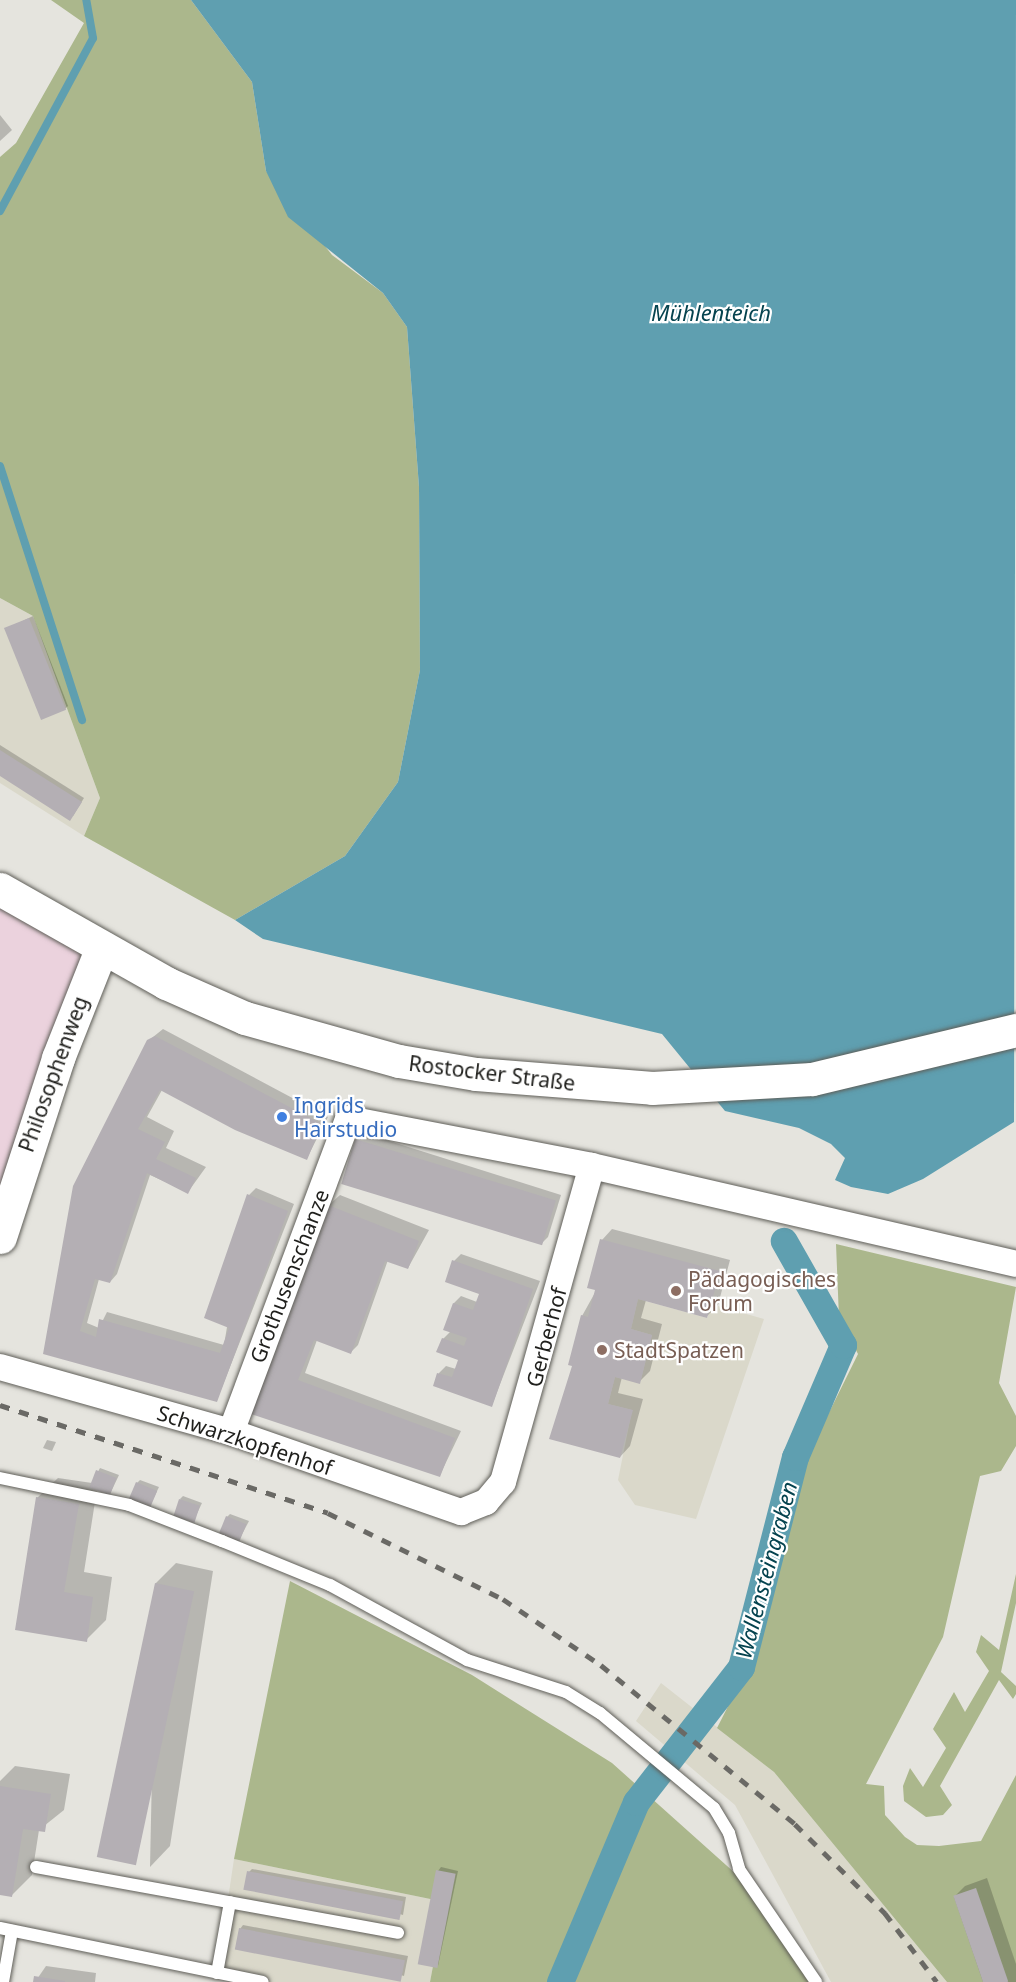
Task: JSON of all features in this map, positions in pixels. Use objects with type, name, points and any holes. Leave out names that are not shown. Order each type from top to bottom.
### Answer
[{"type":"main road","name":"Rostocker Straße","points":[[0,889],[102,947],[207,1002],[313,1040],[399,1061],[567,1084],[652,1088],[812,1079],[1016,1030]]},
{"type":"main road","name":"Philosophenweg","points":[[0,1237],[58,1058],[102,947]]},
{"type":"street","name":"Grothusenschanze","points":[[231,1432],[348,1119],[592,1166]]},
{"type":"street","points":[[592,1166],[1016,1264]]},
{"type":"street","name":"Gerberhof","points":[[486,1502],[503,1482],[518,1439],[592,1166]]},
{"type":"street","name":"Schwarzkopfenhof","points":[[0,1367],[231,1432],[460,1512],[486,1502]]},
{"type":"lane","points":[[0,1478],[129,1505],[330,1585],[467,1660],[566,1692],[641,1744],[714,1808],[729,1833],[739,1869],[816,1982]]},
{"type":"lane","points":[[36,1867],[398,1933]]},
{"type":"lane","points":[[217,1973],[230,1902]]},
{"type":"lane","points":[[3,1982],[6,1930],[262,1982]]},
{"type":"shaded area","points":[[0,598],[33,616],[100,798],[84,836],[0,783]]},
{"type":"shaded area","points":[[0,889],[102,947],[0,1237]]},
{"type":"shaded area","points":[[638,1299],[707,1318],[711,1304],[764,1319],[696,1519],[635,1505],[618,1480],[632,1410],[608,1404],[615,1377],[640,1383],[652,1335],[631,1329]]},
{"type":"shaded area","points":[[661,1683],[774,1772],[947,1982],[831,1982],[735,1805],[636,1721]]},
{"type":"shaded area","points":[[234,1859],[445,1902],[430,1982],[262,1982],[217,1973]]},
{"type":"green space","points":[[51,0],[191,0],[252,82],[266,171],[332,255],[383,293],[407,327],[419,487],[420,670],[398,782],[345,856],[235,920],[84,836],[100,798],[33,616],[0,598],[0,157],[16,143],[84,23]]},
{"type":"green space","points":[[836,1244],[1016,1287],[999,1383],[1016,1416],[1016,1446],[1001,1471],[980,1476],[943,1637],[866,1784],[884,1786],[885,1815],[905,1837],[917,1845],[939,1846],[981,1841],[1016,1775],[1016,1982],[947,1982],[774,1772],[717,1728],[751,1661],[807,1457],[858,1354],[839,1318]]},
{"type":"green space","points":[[1016,1574],[1016,1603],[1001,1672],[1016,1686],[1016,1694],[1013,1699],[999,1680],[940,1786],[952,1805],[943,1815],[926,1817],[904,1801],[903,1786],[910,1768],[923,1787],[946,1748],[933,1729],[954,1692],[965,1712],[989,1671],[976,1652],[981,1635],[999,1650]]},
{"type":"green space","points":[[290,1581],[472,1675],[612,1763],[745,1882],[822,1982],[430,1982],[445,1902],[234,1859]]},
{"type":"water","name":"Mühlenteich","points":[[191,0],[1016,0],[1014,1122],[923,1179],[888,1194],[851,1187],[835,1180],[845,1158],[831,1144],[799,1128],[725,1111],[662,1034],[263,939],[235,920],[345,856],[398,782],[420,670],[419,487],[407,327],[383,293],[288,217],[266,171],[252,82]]},
{"type":"building","points":[[29,618],[66,710],[41,720],[4,628]]},
{"type":"building","points":[[0,750],[82,802],[70,821],[0,776]]},
{"type":"building","points":[[155,1036],[322,1124],[307,1160],[235,1130],[160,1090],[138,1129],[165,1142],[156,1159],[196,1178],[188,1194],[147,1173],[110,1283],[95,1279],[80,1331],[96,1337],[99,1319],[220,1353],[229,1328],[204,1318],[247,1194],[288,1211],[217,1402],[43,1354],[73,1186],[147,1040]]},
{"type":"building","points":[[355,1139],[556,1200],[542,1245],[341,1184]]},
{"type":"building","points":[[328,1205],[419,1241],[408,1269],[385,1261],[351,1354],[314,1340],[298,1380],[455,1438],[440,1477],[251,1414]]},
{"type":"building","points":[[600,1239],[720,1271],[707,1318],[638,1299],[631,1329],[652,1335],[640,1384],[615,1377],[608,1404],[633,1410],[620,1458],[549,1439],[572,1366],[568,1365],[581,1315],[588,1317],[595,1290],[587,1288]]},
{"type":"building","points":[[452,1260],[533,1289],[492,1407],[433,1386],[437,1373],[452,1377],[458,1360],[436,1352],[442,1338],[464,1346],[467,1338],[443,1330],[453,1303],[473,1310],[479,1294],[445,1282]]},
{"type":"building","points":[[96,1470],[117,1478],[110,1496],[89,1488]]},
{"type":"building","points":[[136,1482],[157,1491],[150,1508],[129,1499]]},
{"type":"building","points":[[36,1497],[79,1504],[64,1592],[93,1597],[87,1642],[15,1630]]},
{"type":"building","points":[[179,1499],[200,1506],[194,1523],[173,1516]]},
{"type":"building","points":[[226,1516],[246,1524],[239,1542],[219,1534]]},
{"type":"building","points":[[155,1583],[194,1591],[136,1865],[97,1857]]},
{"type":"building","points":[[0,1786],[51,1794],[45,1832],[23,1829],[12,1897],[0,1895]]},
{"type":"building","points":[[436,1870],[456,1874],[437,1968],[418,1964]]},
{"type":"building","points":[[247,1871],[403,1901],[399,1920],[243,1890]]},
{"type":"building","points":[[976,1888],[1008,1982],[983,1982],[953,1896]]},
{"type":"building","points":[[239,1928],[405,1960],[401,1982],[235,1950]]},
{"type":"building","points":[[34,1976],[65,1981],[65,1982],[33,1982]]},
{"type":"waterway","points":[[0,211],[93,38],[86,0]]},
{"type":"waterway","points":[[0,466],[82,720]]},
{"type":"waterway","name":"Wallensteingraben","points":[[560,1982],[636,1802],[741,1667],[795,1457],[843,1345],[784,1241]]},
{"type":"railway","points":[[0,1405],[328,1513],[503,1599],[601,1665],[795,1824],[885,1913],[937,1982]]},
{"type":"place","name":"Ingrids Hairstudio","points":[[282,1117]]},
{"type":"place","name":"Pädagogisches Forum","points":[[676,1291]]},
{"type":"place","name":"StadtSpatzen","points":[[602,1350]]}]
